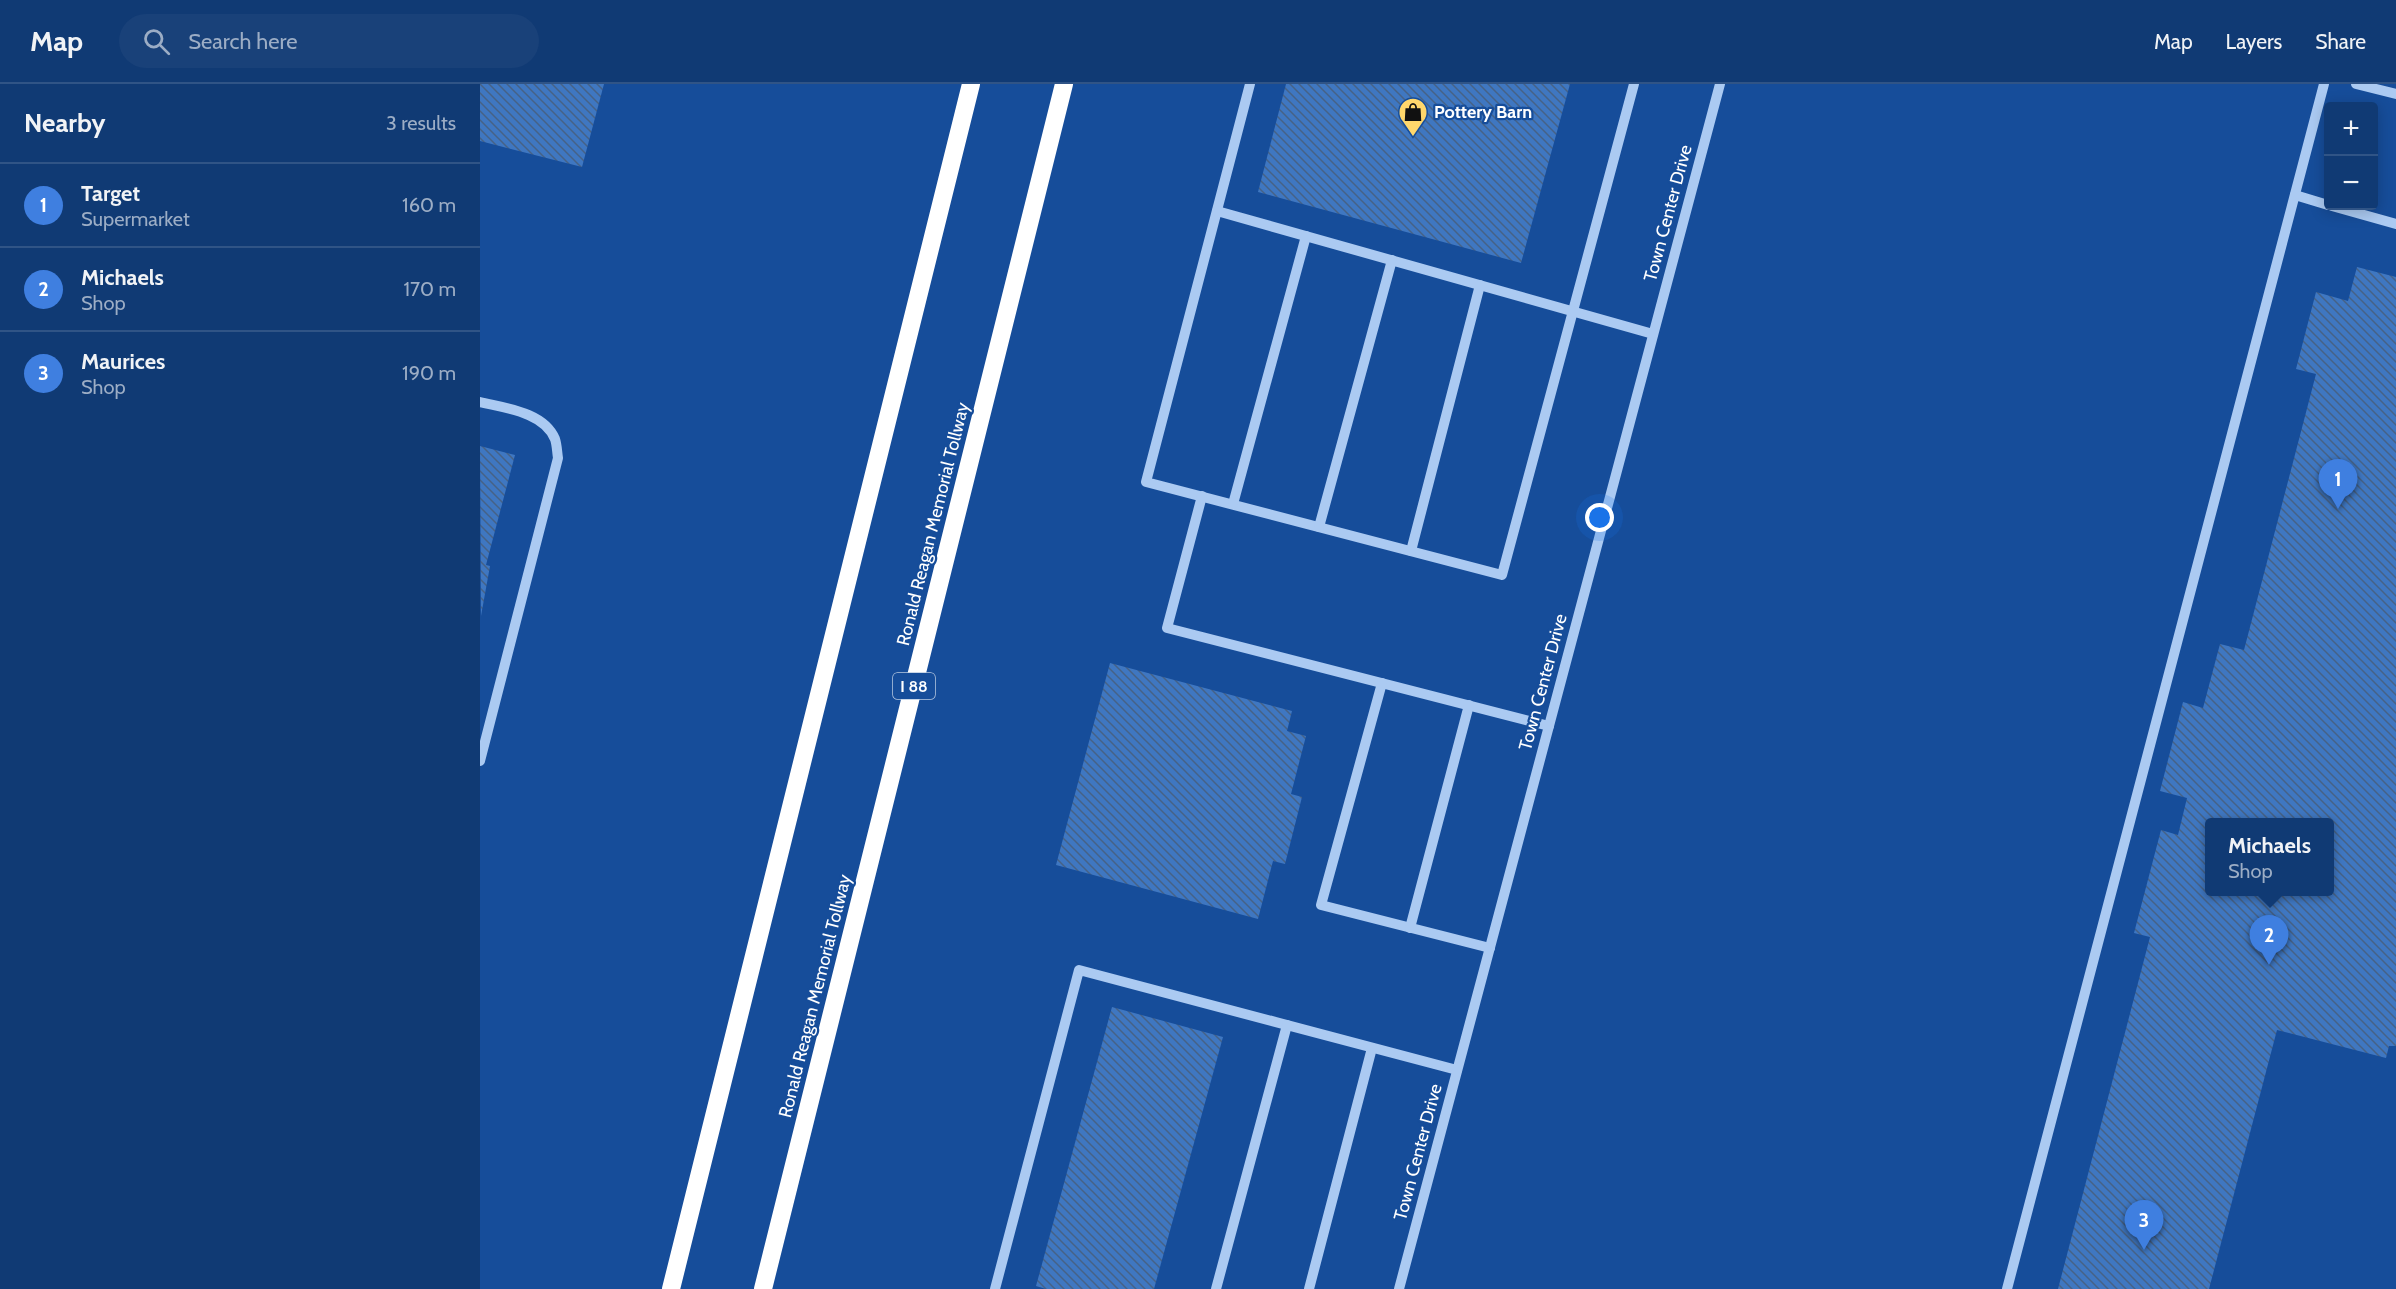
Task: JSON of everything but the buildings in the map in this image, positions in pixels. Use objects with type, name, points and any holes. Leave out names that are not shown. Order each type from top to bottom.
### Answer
[{"type":"highway","points":[[671,1289],[971,84]]},
{"type":"highway","name":"Ronald Reagan Memorial Tollway","points":[[763,1289],[1064,84]]},
{"type":"street","points":[[1251,84],[1146,482],[1503,575],[1634,84]]},
{"type":"street","name":"Town Center Drive","points":[[1399,1289],[1720,84]]},
{"type":"street","points":[[2007,1289],[2324,84]]},
{"type":"street","points":[[2356,84],[2396,94]]},
{"type":"street","points":[[2295,195],[2324,203]]},
{"type":"street","points":[[2347,210],[2396,224]]},
{"type":"street","points":[[1217,211],[1653,334]]},
{"type":"street","points":[[1233,504],[1306,236]]},
{"type":"street","points":[[1319,527],[1392,260]]},
{"type":"street","points":[[1411,551],[1480,285]]},
{"type":"street","points":[[480,402],[526,414],[546,425],[555,440],[558,458],[480,761]]},
{"type":"street","points":[[1202,496],[1167,628],[1549,726]]},
{"type":"street","points":[[1382,683],[1321,905],[1490,948]]},
{"type":"street","points":[[1410,928],[1468,705]]},
{"type":"street","points":[[995,1289],[1079,970],[1457,1070]]},
{"type":"street","points":[[1216,1289],[1287,1025]]},
{"type":"street","points":[[1309,1289],[1372,1048]]},
{"type":"place","name":"Pottery Barn","points":[[1413,138]]},
{"type":"place","name":"Target","points":[[2338,509]]},
{"type":"place","name":"Michaels","points":[[2269,965]]},
{"type":"place","name":"Maurices","points":[[2144,1250]]}]
